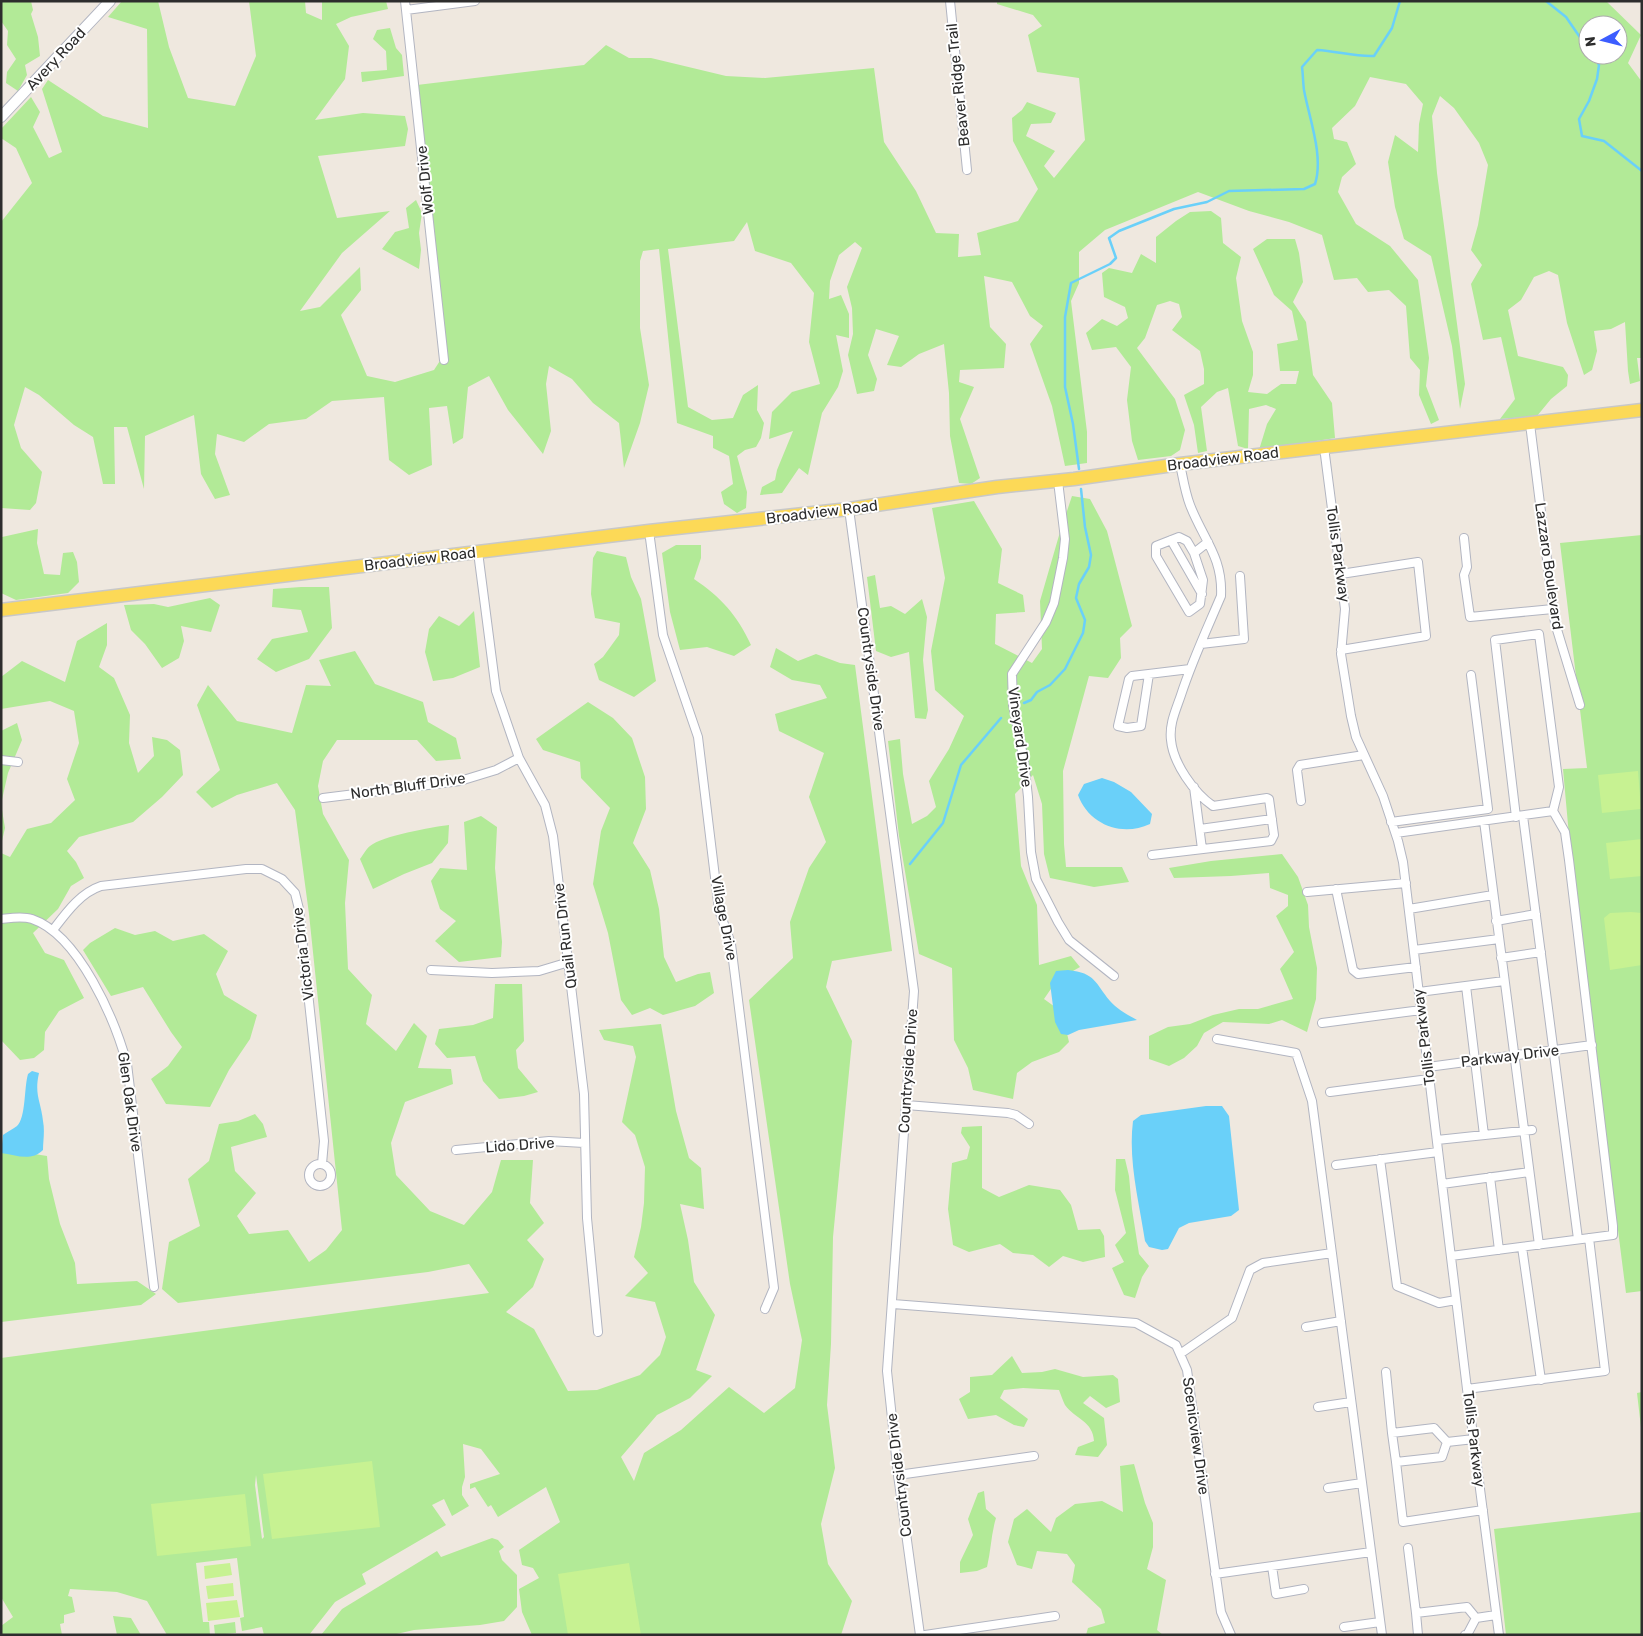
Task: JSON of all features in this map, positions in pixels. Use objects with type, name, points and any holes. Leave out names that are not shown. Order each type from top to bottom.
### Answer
[{"type":"main road","name":"Broadview Road","points":[[1,610],[649,531],[850,509],[997,487],[1058,481],[1180,464],[1642,410]]},
{"type":"street","name":"Avery Road","points":[[1,117],[110,1]]},
{"type":"street","name":"Wolf Drive","points":[[405,1],[444,360]]},
{"type":"street","points":[[406,10],[475,1]]},
{"type":"street","name":"Beaver Ridge Trail","points":[[950,1],[967,170]]},
{"type":"street","name":"Lazzaro Boulevard","points":[[1530,424],[1555,622],[1580,705]]},
{"type":"street","name":"Tollis Parkway","points":[[1324,448],[1345,610],[1341,650],[1345,686],[1356,738],[1383,796],[1396,833],[1403,862],[1467,1390],[1499,1635]]},
{"type":"street","points":[[1152,855],[1271,841],[1274,835],[1269,799],[1213,806],[1194,788],[1174,757],[1171,739],[1172,722],[1190,669],[1221,596],[1222,583],[1220,570],[1190,506],[1180,464]]},
{"type":"street","name":"Vineyard Drive","points":[[1058,481],[1065,539],[1056,594],[1046,622],[1012,674],[1013,705],[1024,760],[1031,852],[1036,879],[1069,940],[1114,976]]},
{"type":"street","name":"Countryside Drive","points":[[850,509],[914,991],[887,1371],[898,1475],[920,1635]]},
{"type":"street","name":"Village Drive","points":[[649,531],[663,635],[698,737],[719,910],[730,944],[774,1288],[765,1309]]},
{"type":"street","points":[[1179,537],[1186,540],[1194,553],[1203,580],[1200,604],[1189,612],[1156,556],[1156,546],[1171,540],[1179,537]]},
{"type":"street","points":[[1464,538],[1467,567],[1464,575],[1470,617],[1553,609]]},
{"type":"street","points":[[1171,540],[1202,594]]},
{"type":"street","points":[[1194,553],[1208,542]]},
{"type":"street","name":"Quail Run Drive","points":[[478,552],[496,691],[519,758],[545,805],[553,836],[584,1094],[586,1218],[598,1332]]},
{"type":"street","points":[[1341,574],[1418,562],[1426,636],[1341,650]]},
{"type":"street","points":[[1201,644],[1244,639],[1240,576]]},
{"type":"street","points":[[1451,1256],[1613,1235],[1592,1045],[1565,832],[1553,812],[1559,787],[1539,634],[1494,640],[1519,816],[1536,914],[1578,1239]]},
{"type":"street","points":[[1149,674],[1141,726],[1127,728],[1118,726],[1129,679],[1132,676],[1190,669]]},
{"type":"street","points":[[1391,822],[1488,808],[1471,675]]},
{"type":"street","points":[[1301,801],[1297,770],[1300,766],[1364,755]]},
{"type":"street","name":"North Bluff Drive","points":[[323,798],[460,781],[496,770],[519,758]]},
{"type":"street","points":[[1,760],[18,762]]},
{"type":"street","points":[[1194,788],[1202,849]]},
{"type":"street","points":[[1396,833],[1553,812]]},
{"type":"street","points":[[1200,830],[1272,819]]},
{"type":"street","points":[[1484,821],[1514,1056],[1528,1131],[1529,1172],[1539,1244]]},
{"type":"street","name":"Victoria Drive","points":[[53,930],[73,905],[84,895],[101,886],[246,869],[262,869],[282,879],[295,893],[299,909],[324,1141],[322,1164]]},
{"type":"street","points":[[1307,892],[1406,883]]},
{"type":"street","points":[[1336,889],[1352,970],[1358,974],[1416,967]]},
{"type":"street","points":[[1409,909],[1493,895]]},
{"type":"street","points":[[1496,921],[1536,914]]},
{"type":"street","name":"Glen Oak Drive","points":[[1,919],[19,917],[32,919],[53,930],[88,972],[120,1038],[127,1064],[154,1287]]},
{"type":"street","points":[[1414,950],[1499,940]]},
{"type":"street","points":[[1501,958],[1541,952]]},
{"type":"street","points":[[431,970],[492,973],[540,971],[569,962]]},
{"type":"street","points":[[1419,992],[1504,981]]},
{"type":"street","points":[[1466,986],[1484,1135]]},
{"type":"street","points":[[1322,1023],[1421,1010]]},
{"type":"street","points":[[1217,1039],[1296,1053],[1312,1101],[1382,1635]]},
{"type":"street","name":"Parkway Drive","points":[[1428,1067],[1592,1045]]},
{"type":"street","points":[[1330,1092],[1430,1079]]},
{"type":"street","points":[[906,1105],[1008,1113],[1016,1115],[1029,1124]]},
{"type":"street","points":[[1437,1140],[1528,1131]]},
{"type":"street","name":"Lido Drive","points":[[456,1150],[550,1141],[584,1143]]},
{"type":"street","points":[[1336,1165],[1438,1152]]},
{"type":"street","points":[[1380,1159],[1397,1286],[1439,1303],[1456,1300]]},
{"type":"street","points":[[1442,1184],[1529,1172]]},
{"type":"street","points":[[1490,1177],[1499,1250]]},
{"type":"street","points":[[1467,1390],[1605,1371],[1589,1238]]},
{"type":"street","points":[[1522,1247],[1541,1380]]},
{"type":"street","points":[[1180,1354],[1232,1318],[1250,1270],[1263,1263],[1332,1253]]},
{"type":"street","name":"Scenicview Drive","points":[[893,1304],[1136,1323],[1176,1345],[1187,1370],[1221,1612],[1231,1635]]},
{"type":"street","points":[[1306,1327],[1341,1321]]},
{"type":"street","points":[[1386,1372],[1403,1522],[1483,1510]]},
{"type":"street","points":[[1318,1407],[1351,1402]]},
{"type":"street","points":[[1392,1433],[1434,1428],[1447,1442]]},
{"type":"street","points":[[1447,1442],[1474,1439]]},
{"type":"street","points":[[1396,1462],[1442,1457],[1447,1442]]},
{"type":"street","points":[[898,1475],[1034,1456]]},
{"type":"street","points":[[1328,1488],[1362,1483]]},
{"type":"street","points":[[1408,1548],[1418,1635]]},
{"type":"street","points":[[1215,1574],[1371,1552]]},
{"type":"street","points":[[1272,1566],[1276,1594],[1304,1589]]},
{"type":"street","points":[[1416,1613],[1467,1608],[1476,1618]]},
{"type":"street","points":[[1476,1618],[1496,1615]]},
{"type":"street","points":[[925,1635],[1055,1616]]},
{"type":"street","points":[[1465,1635],[1476,1618]]},
{"type":"street","points":[[1344,1627],[1380,1622]]},
{"type":"green space","points":[[1,1],[31,1],[33,10],[31,14],[38,37],[40,56],[25,65],[27,75],[18,91],[6,83],[7,72],[16,59],[7,45],[8,31],[1,21]]},
{"type":"green space","points":[[122,1],[158,1],[169,47],[188,98],[235,106],[256,56],[249,1],[305,1],[306,13],[322,20],[322,1],[386,1],[388,9],[351,17],[336,24],[349,46],[345,79],[315,120],[363,113],[405,116],[408,129],[405,146],[318,156],[337,218],[390,211],[342,253],[300,311],[320,307],[360,267],[361,290],[341,315],[367,376],[395,382],[434,370],[447,350],[417,85],[584,65],[606,45],[629,58],[651,58],[726,76],[765,78],[874,68],[884,142],[916,191],[936,233],[959,234],[958,257],[981,255],[977,233],[1018,221],[1038,189],[1013,141],[1012,118],[1022,110],[1027,102],[1056,113],[1051,123],[1031,124],[1026,136],[1055,151],[1044,166],[1054,178],[1085,140],[1079,78],[1037,72],[1028,35],[1042,26],[1033,15],[997,4],[997,1],[1606,1],[1620,15],[1578,15],[1578,65],[1628,65],[1628,63],[1642,82],[1642,358],[1637,358],[1640,381],[1630,384],[1625,322],[1611,329],[1594,331],[1597,351],[1592,370],[1584,375],[1567,323],[1558,275],[1549,271],[1534,277],[1521,300],[1508,310],[1518,356],[1563,367],[1568,375],[1567,386],[1551,399],[1537,416],[1500,419],[1515,399],[1501,337],[1483,340],[1471,284],[1482,265],[1471,250],[1478,225],[1488,165],[1479,143],[1454,108],[1440,96],[1432,116],[1437,173],[1465,384],[1460,409],[1452,346],[1431,256],[1404,239],[1395,207],[1388,162],[1395,135],[1418,152],[1419,124],[1423,104],[1406,84],[1370,77],[1355,106],[1332,128],[1334,139],[1347,142],[1356,164],[1342,177],[1338,192],[1356,224],[1390,246],[1418,280],[1429,358],[1426,386],[1439,420],[1431,424],[1419,395],[1420,370],[1410,358],[1406,306],[1389,290],[1368,292],[1357,278],[1334,280],[1322,235],[1198,192],[1105,230],[1079,252],[1079,283],[1071,301],[1087,432],[1087,463],[1065,466],[1052,406],[1030,344],[1043,326],[1030,316],[1012,282],[984,276],[990,327],[1006,344],[1004,368],[960,370],[959,382],[974,387],[960,419],[980,478],[971,484],[959,483],[950,436],[949,393],[944,344],[919,354],[901,367],[887,365],[899,336],[876,329],[868,355],[877,379],[874,391],[857,394],[848,355],[853,334],[852,308],[847,287],[862,248],[855,242],[839,255],[830,281],[829,299],[841,295],[849,314],[849,338],[836,335],[843,371],[838,387],[822,413],[808,475],[799,468],[782,493],[760,495],[762,487],[775,480],[777,470],[793,431],[769,439],[772,412],[792,392],[820,384],[809,342],[814,293],[791,263],[755,251],[747,222],[734,241],[668,249],[688,407],[712,420],[733,418],[743,395],[758,385],[757,410],[764,423],[761,438],[756,447],[745,450],[737,456],[747,492],[746,508],[737,513],[724,504],[721,492],[733,484],[729,456],[713,448],[713,436],[677,423],[659,249],[643,251],[640,261],[640,328],[649,385],[640,423],[624,468],[619,423],[593,403],[572,379],[549,366],[546,384],[551,431],[543,454],[508,410],[489,376],[468,387],[463,438],[453,444],[447,406],[429,408],[432,465],[409,475],[389,460],[384,397],[332,401],[306,419],[269,424],[244,442],[217,434],[215,454],[230,495],[215,499],[201,474],[194,415],[145,436],[144,489],[127,427],[114,427],[115,484],[103,484],[93,437],[74,425],[39,395],[25,387],[14,425],[21,448],[42,472],[36,503],[30,510],[1,508],[1,222],[32,183],[16,148],[1,138],[1,129],[31,97],[40,112],[33,127],[49,158],[62,152],[42,89],[48,80],[103,116],[148,128],[147,29],[108,17]]},
{"type":"green space","points":[[1628,22],[1641,35],[1628,63]]},
{"type":"green space","points":[[390,28],[396,48],[402,55],[404,76],[362,82],[361,72],[387,70],[386,51],[373,39],[377,30]]},
{"type":"green space","points":[[416,200],[422,213],[419,233],[421,250],[419,269],[382,249],[395,232],[409,228],[406,208]]},
{"type":"green space","points":[[1211,211],[1221,218],[1223,243],[1241,257],[1236,278],[1242,321],[1253,352],[1253,375],[1248,392],[1267,394],[1281,384],[1296,384],[1299,371],[1280,371],[1277,344],[1298,340],[1292,311],[1274,295],[1253,249],[1267,239],[1295,239],[1303,282],[1293,302],[1306,322],[1313,375],[1332,403],[1335,438],[1259,450],[1267,424],[1276,409],[1266,405],[1249,409],[1248,449],[1238,446],[1228,388],[1217,392],[1201,407],[1207,451],[1198,453],[1194,425],[1184,395],[1204,384],[1204,369],[1200,351],[1172,330],[1182,317],[1179,304],[1170,301],[1157,305],[1145,338],[1137,348],[1175,399],[1185,430],[1180,450],[1171,456],[1138,460],[1132,441],[1127,400],[1131,367],[1116,347],[1092,350],[1086,333],[1102,319],[1117,326],[1128,318],[1125,307],[1104,297],[1102,273],[1109,268],[1132,273],[1141,254],[1156,263],[1156,237],[1190,212]]},
{"type":"green space","points":[[1072,496],[1090,499],[1107,531],[1132,626],[1120,638],[1121,658],[1108,678],[1089,676],[1063,771],[1066,867],[1122,867],[1129,882],[1094,887],[1050,878],[1044,854],[1042,804],[1033,775],[1015,794],[1021,866],[1037,905],[1039,965],[1071,956],[1080,967],[1057,980],[1044,999],[1062,1012],[1069,1042],[1059,1052],[1032,1062],[1017,1073],[1013,1099],[973,1090],[968,1068],[954,1040],[952,968],[919,954],[899,836],[888,741],[900,739],[903,774],[912,824],[927,816],[936,807],[929,781],[949,749],[964,716],[935,690],[931,651],[945,578],[932,508],[974,501],[1002,549],[998,583],[1023,595],[1025,612],[996,614],[995,644],[1032,663],[1042,649],[1040,601]]},
{"type":"green space","points":[[38,529],[37,543],[44,574],[60,575],[63,553],[73,552],[77,562],[79,582],[68,593],[16,600],[1,593],[2,537]]},
{"type":"green space","points":[[1642,535],[1642,1291],[1626,1293],[1572,869],[1563,769],[1587,768],[1560,543]]},
{"type":"green space","points":[[676,545],[701,545],[701,558],[694,579],[720,600],[734,616],[751,645],[734,656],[707,647],[680,650],[670,612],[662,553]]},
{"type":"green space","points":[[597,551],[626,557],[631,577],[641,599],[656,681],[634,697],[599,680],[594,664],[603,657],[619,635],[620,623],[595,618],[591,594],[593,558]]},
{"type":"green space","points":[[875,575],[880,608],[891,606],[905,614],[922,599],[927,617],[923,660],[928,710],[926,719],[915,718],[909,652],[891,657],[876,651],[867,577]]},
{"type":"green space","points":[[329,587],[332,628],[309,659],[276,672],[257,659],[272,639],[308,632],[301,610],[272,607],[273,589]]},
{"type":"green space","points":[[210,598],[220,605],[211,632],[181,626],[184,641],[179,658],[162,668],[145,644],[131,630],[124,605],[154,604],[168,607]]},
{"type":"green space","points":[[474,611],[480,667],[453,678],[433,681],[425,652],[429,629],[439,616],[459,626]]},
{"type":"green space","points":[[107,623],[107,645],[99,667],[114,678],[130,715],[129,743],[138,773],[154,756],[152,737],[167,740],[180,750],[183,775],[162,797],[133,822],[79,837],[67,851],[76,862],[84,878],[71,886],[58,909],[33,933],[45,953],[64,960],[84,998],[59,1011],[45,1032],[44,1050],[34,1058],[20,1060],[1,1040],[1,853],[10,857],[27,829],[51,823],[75,800],[67,779],[79,743],[74,711],[50,701],[1,709],[1,677],[22,661],[65,682],[77,641]]},
{"type":"green space","points":[[776,648],[798,661],[816,654],[840,663],[855,665],[892,951],[832,961],[826,987],[852,1041],[833,1237],[831,1344],[827,1405],[835,1468],[821,1524],[828,1564],[852,1601],[841,1635],[532,1635],[522,1612],[519,1589],[539,1578],[533,1568],[522,1565],[519,1550],[560,1522],[546,1487],[498,1517],[491,1505],[488,1507],[475,1487],[470,1489],[470,1484],[500,1474],[481,1449],[463,1444],[465,1477],[462,1495],[469,1506],[452,1516],[444,1499],[432,1505],[446,1525],[362,1574],[366,1584],[335,1602],[309,1635],[264,1635],[262,1627],[242,1631],[240,1618],[244,1617],[237,1558],[196,1563],[203,1622],[209,1622],[210,1635],[167,1635],[147,1601],[117,1592],[70,1589],[68,1596],[72,1597],[75,1612],[64,1615],[64,1623],[60,1624],[62,1635],[1,1635],[1,1626],[13,1617],[1,1597],[1,1358],[489,1293],[469,1264],[428,1272],[178,1303],[162,1289],[169,1242],[200,1226],[188,1179],[209,1161],[219,1124],[238,1121],[255,1114],[263,1124],[267,1137],[231,1147],[235,1171],[256,1193],[237,1216],[249,1234],[288,1230],[309,1262],[326,1250],[342,1230],[309,914],[295,810],[277,783],[237,795],[212,808],[196,792],[220,770],[197,705],[208,685],[237,721],[292,733],[306,685],[331,686],[319,660],[355,651],[375,684],[423,702],[428,722],[456,738],[461,759],[436,761],[417,740],[337,740],[323,761],[318,786],[323,814],[349,860],[345,903],[348,969],[372,995],[366,1024],[396,1051],[414,1023],[427,1036],[418,1068],[451,1069],[453,1084],[405,1102],[391,1143],[396,1175],[430,1211],[464,1225],[492,1192],[501,1160],[533,1160],[530,1203],[544,1223],[527,1240],[544,1259],[533,1287],[506,1312],[534,1329],[568,1391],[597,1390],[640,1375],[660,1355],[666,1337],[655,1302],[625,1296],[648,1273],[634,1257],[644,1203],[645,1167],[635,1135],[622,1122],[636,1057],[633,1046],[604,1040],[599,1030],[661,1024],[676,1111],[689,1158],[701,1168],[704,1209],[680,1204],[688,1240],[694,1282],[715,1315],[696,1370],[712,1376],[690,1398],[657,1415],[621,1457],[634,1481],[644,1453],[681,1430],[729,1387],[764,1413],[795,1388],[802,1340],[790,1284],[749,1000],[793,958],[790,922],[809,868],[826,842],[809,797],[824,753],[779,731],[775,714],[827,698],[820,685],[792,680],[770,667]],"holes":[[[256,1475],[264,1537],[262,1539],[255,1485]]]},
{"type":"green space","points":[[588,702],[613,718],[632,738],[645,777],[646,809],[633,843],[650,870],[659,909],[664,957],[676,982],[710,972],[714,993],[695,1006],[663,1015],[650,1008],[632,1015],[621,1000],[608,933],[593,884],[601,831],[610,808],[581,778],[580,762],[543,750],[536,739]]},
{"type":"green space","points":[[17,723],[22,740],[8,773],[1,804],[1,731]]},
{"type":"green space","points":[[1638,771],[1641,809],[1602,813],[1598,775]]},
{"type":"green space","points":[[1,804],[5,828],[1,845]]},
{"type":"green space","points":[[481,816],[497,827],[495,868],[502,942],[501,957],[459,962],[435,941],[456,921],[440,909],[431,881],[440,868],[467,870],[464,822]]},
{"type":"green space","points":[[449,825],[448,843],[432,863],[373,889],[360,859],[370,846],[396,835]]},
{"type":"green space","points":[[1642,839],[1642,876],[1610,879],[1606,843]]},
{"type":"green space","points":[[1282,854],[1298,877],[1308,905],[1309,927],[1317,968],[1316,999],[1307,1032],[1282,1020],[1269,1024],[1223,1022],[1204,1033],[1197,1046],[1184,1058],[1169,1066],[1149,1059],[1149,1036],[1168,1027],[1190,1024],[1213,1015],[1239,1009],[1258,1009],[1293,999],[1280,969],[1294,952],[1276,916],[1288,906],[1288,895],[1270,888],[1269,873],[1174,878],[1169,868],[1211,861]]},
{"type":"green space","points":[[1610,913],[1642,913],[1642,965],[1610,970],[1604,918]]},
{"type":"green space","points":[[115,928],[135,935],[155,931],[173,941],[204,934],[228,951],[216,974],[224,995],[257,1015],[250,1039],[229,1070],[210,1107],[166,1104],[151,1079],[168,1066],[182,1047],[143,987],[111,996],[83,950],[90,943]]},
{"type":"green space","points":[[495,984],[522,984],[524,1041],[516,1050],[518,1068],[538,1092],[499,1099],[483,1081],[475,1056],[447,1058],[435,1044],[439,1029],[473,1025],[493,1018]]},
{"type":"green space","points":[[982,1126],[982,1188],[999,1197],[1029,1185],[1060,1190],[1071,1205],[1078,1230],[1100,1229],[1104,1236],[1105,1257],[1083,1262],[1063,1256],[1049,1267],[1033,1255],[1013,1253],[1000,1244],[969,1252],[953,1245],[948,1209],[952,1163],[967,1159],[970,1147],[961,1133],[962,1127]]},
{"type":"green space","points":[[1,1150],[47,1156],[49,1179],[60,1224],[75,1263],[77,1284],[137,1281],[156,1294],[141,1305],[1,1322]]},
{"type":"green space","points":[[1116,1159],[1125,1159],[1139,1254],[1149,1266],[1142,1277],[1135,1298],[1124,1295],[1112,1268],[1124,1262],[1115,1245],[1126,1233],[1115,1190]]},
{"type":"green space","points":[[1012,1356],[1022,1373],[1055,1369],[1083,1377],[1113,1375],[1118,1379],[1120,1402],[1106,1408],[1090,1396],[1083,1403],[1104,1418],[1107,1445],[1098,1457],[1075,1455],[1078,1447],[1094,1441],[1093,1434],[1087,1425],[1065,1405],[1059,1390],[1023,1388],[1004,1390],[1000,1398],[1028,1419],[1024,1427],[1014,1425],[996,1415],[968,1419],[959,1399],[970,1392],[970,1377],[992,1375]]},
{"type":"green space","points":[[1642,1392],[1642,1436],[1637,1393]]},
{"type":"green space","points":[[372,1461],[380,1527],[272,1539],[263,1474]]},
{"type":"green space","points":[[1134,1464],[1153,1523],[1153,1547],[1147,1569],[1166,1580],[1157,1630],[1163,1635],[1086,1635],[1088,1628],[1105,1623],[1101,1609],[1072,1582],[1075,1565],[1067,1554],[1037,1551],[1032,1569],[1017,1565],[1008,1542],[1014,1519],[1027,1509],[1051,1532],[1056,1518],[1075,1504],[1102,1501],[1123,1512],[1120,1466]]},
{"type":"green space","points":[[984,1491],[986,1509],[996,1518],[987,1567],[977,1571],[960,1573],[960,1562],[973,1535],[968,1519],[978,1493]]},
{"type":"green space","points":[[245,1494],[251,1546],[157,1556],[151,1504]]},
{"type":"green space","points":[[1642,1512],[1642,1635],[1506,1635],[1494,1529]]},
{"type":"green space","points":[[492,1538],[498,1540],[504,1547],[499,1551],[502,1560],[517,1575],[517,1607],[504,1621],[480,1625],[414,1630],[392,1635],[321,1635],[342,1609],[437,1551],[441,1557]]},
{"type":"green space","points":[[230,1563],[232,1575],[205,1579],[204,1566]]},
{"type":"green space","points":[[629,1563],[641,1635],[568,1635],[558,1574]]},
{"type":"green space","points":[[233,1583],[234,1596],[208,1599],[206,1586]]},
{"type":"green space","points":[[237,1600],[240,1617],[208,1621],[206,1603]]},
{"type":"green space","points":[[113,1616],[131,1618],[141,1635],[117,1635]]},
{"type":"green space","points":[[235,1622],[236,1633],[215,1635],[214,1625]]},
{"type":"water","points":[[1102,778],[1114,782],[1131,792],[1152,814],[1150,824],[1139,828],[1118,828],[1098,821],[1090,814],[1078,795],[1084,784]]},
{"type":"water","points":[[1068,970],[1090,976],[1113,1004],[1137,1020],[1079,1030],[1068,1035],[1061,1034],[1055,1022],[1050,983],[1056,971]]},
{"type":"water","points":[[32,1071],[39,1073],[37,1087],[44,1125],[43,1150],[38,1154],[28,1157],[1,1153],[3,1135],[20,1122],[28,1074]]},
{"type":"water","points":[[1206,1106],[1222,1106],[1229,1116],[1239,1210],[1231,1216],[1189,1223],[1179,1228],[1168,1249],[1162,1250],[1149,1247],[1145,1241],[1133,1166],[1133,1121],[1141,1115]]},
{"type":"waterway","points":[[1079,469],[1073,424],[1065,387],[1065,317],[1071,283],[1110,264],[1116,258],[1109,238],[1119,231],[1174,209],[1207,202],[1229,191],[1304,189],[1315,184],[1318,161],[1317,149],[1304,90],[1302,67],[1317,50],[1374,56],[1392,28],[1400,1]]},
{"type":"waterway","points":[[1546,1],[1566,17],[1578,34]]},
{"type":"waterway","points":[[1599,65],[1597,79],[1589,101],[1579,119],[1582,136],[1604,141],[1642,171]]},
{"type":"waterway","points":[[1024,703],[1031,700],[1037,692],[1050,685],[1065,669],[1083,633],[1085,620],[1076,598],[1079,584],[1089,567],[1091,555],[1085,527],[1081,489]]},
{"type":"waterway","points":[[910,864],[943,823],[961,765],[1001,718]]}]
